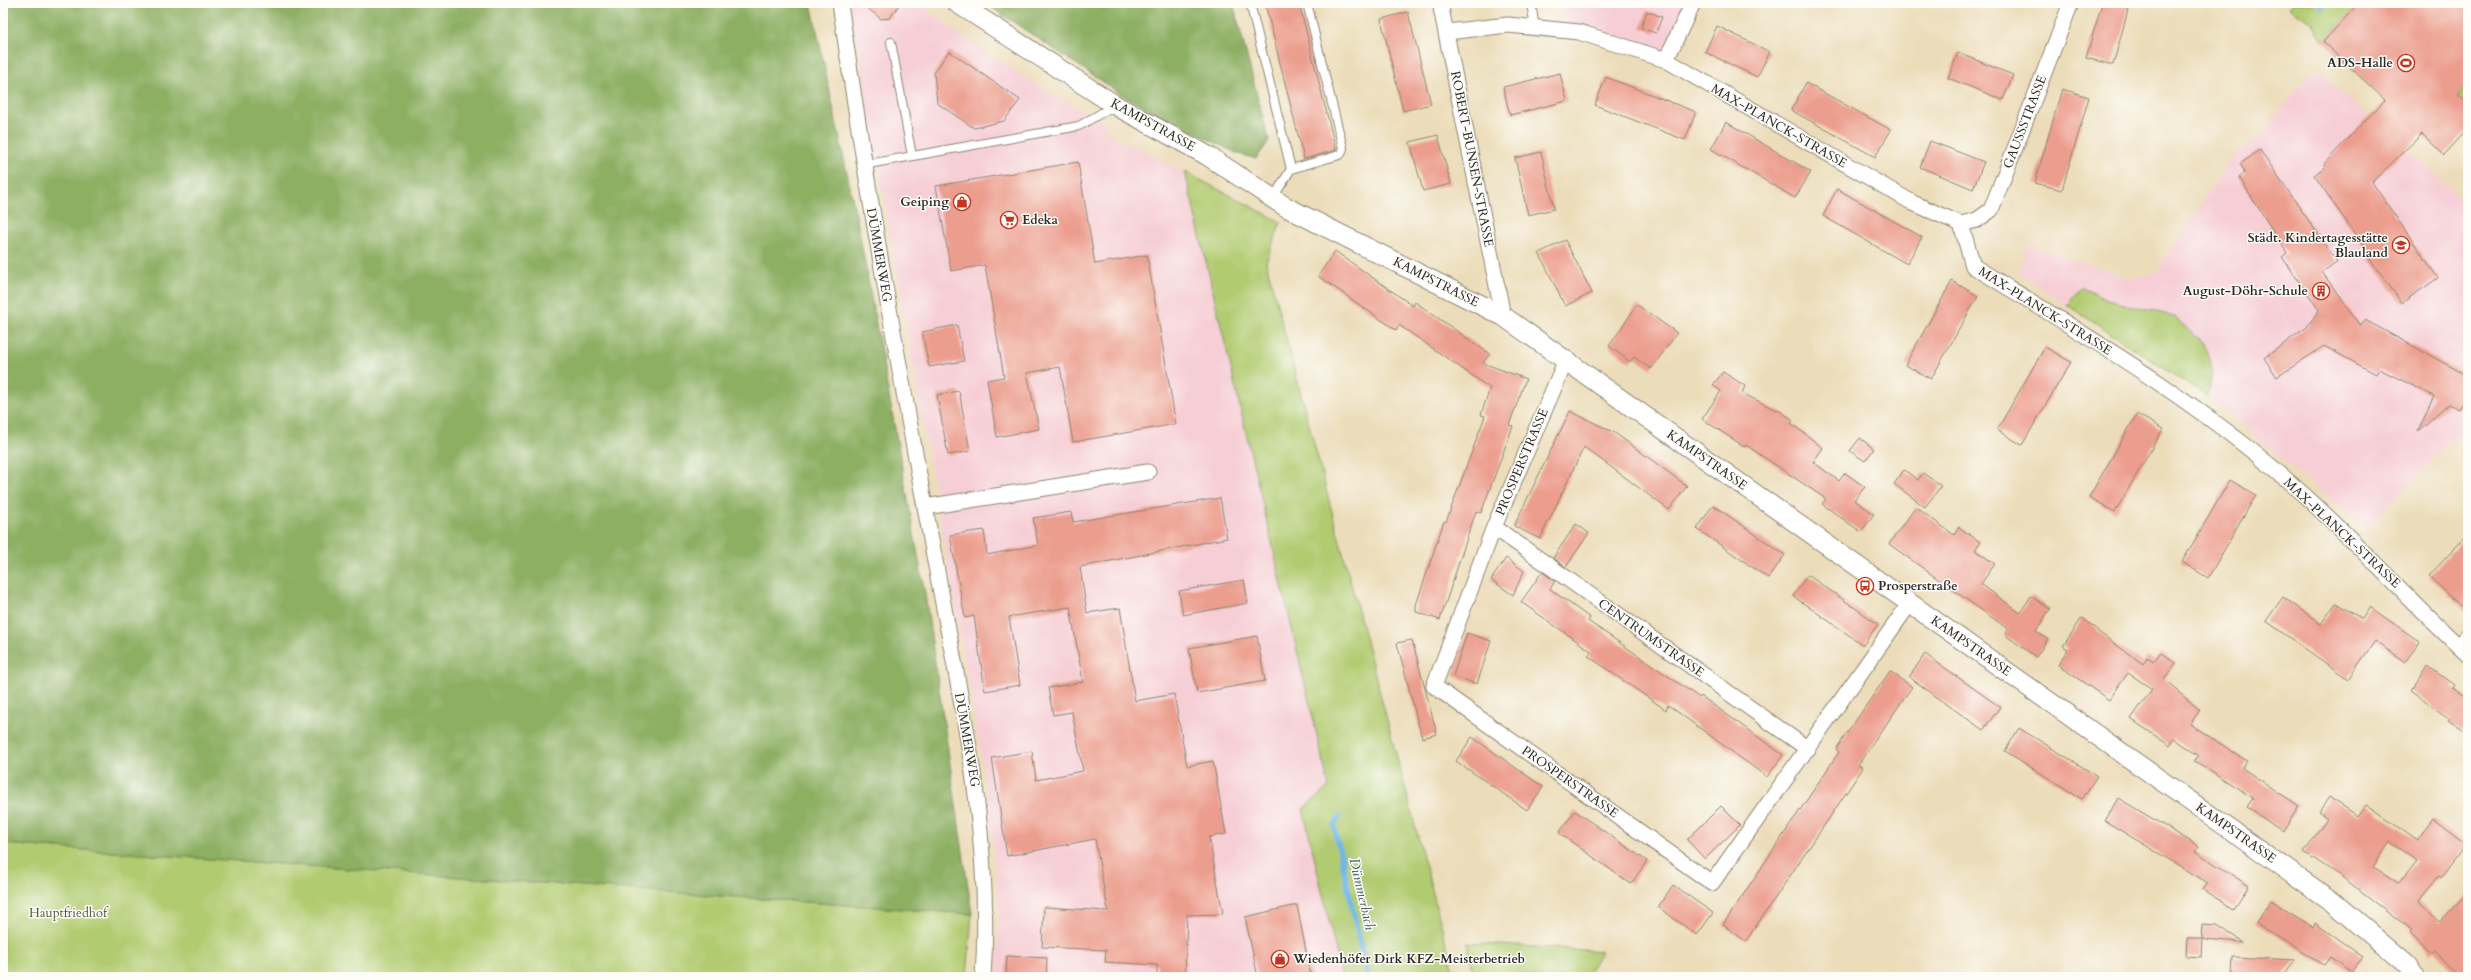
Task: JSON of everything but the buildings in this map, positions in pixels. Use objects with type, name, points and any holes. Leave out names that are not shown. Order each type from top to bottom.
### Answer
[{"type":"street","name":"DÜMMERWEG","points":[[840,3],[863,165],[978,796],[986,915],[983,977]]},
{"type":"street","name":"KAMPSTRASSE","points":[[957,3],[1115,105],[1208,156],[1273,198],[1503,316],[2333,902],[2407,965],[2415,977]]},
{"type":"street","name":"ROBERT-BUNSEN-STRASSE","points":[[1440,3],[1503,316]]},
{"type":"street","points":[[1666,60],[1693,3]]},
{"type":"street","name":"GAUSSSTRASSE","points":[[1961,224],[1976,220],[1991,210],[2071,3]]},
{"type":"street","name":"MAX-PLANCK-STRASSE","points":[[1446,32],[1508,25],[1579,32],[1666,60],[1913,203],[1961,224],[1973,266],[2098,343],[2200,412],[2304,494],[2468,655]]},
{"type":"street","name":"PROSPERSTRASSE","points":[[1566,360],[1494,527],[1434,686],[1712,884],[1910,603]]},
{"type":"street","points":[[925,506],[1148,472]]},
{"type":"street","name":"CENTRUMSTRASSE","points":[[1494,527],[1808,749]]},
{"type":"lane","points":[[1250,3],[1290,170]]},
{"type":"lane","points":[[1273,198],[1290,170],[1341,154],[1343,148],[1307,3]]},
{"type":"lane","points":[[1531,3],[1535,28]]},
{"type":"lane","points":[[891,42],[912,156]]},
{"type":"lane","points":[[863,165],[1079,126],[1115,105]]},
{"type":"lane","points":[[2456,644],[2468,631]]},
{"type":"shaded area","points":[[850,3],[918,3],[969,41],[1053,96],[1107,123],[1107,133],[1185,172],[1329,788],[1303,809],[1342,977],[996,977],[999,914],[992,833],[977,732]]},
{"type":"shaded area","points":[[1559,3],[1693,3],[1666,60],[1579,32],[1556,14]]},
{"type":"shaded area","points":[[2314,68],[2468,204],[2468,447],[2455,436],[2366,529],[2206,396],[2018,273],[2027,244],[2131,279],[2157,272],[2232,156],[2259,137]]},
{"type":"green space","points":[[3,3],[811,3],[858,225],[925,594],[972,914],[3,844]]},
{"type":"green space","points":[[985,3],[1233,3],[1269,141],[1256,159],[1236,153],[1127,98]]},
{"type":"green space","points":[[2293,3],[2359,3],[2323,42],[2313,23],[2290,9]]},
{"type":"green space","points":[[2468,83],[2468,103],[2458,94]]},
{"type":"green space","points":[[1185,172],[1281,222],[1266,262],[1455,977],[1342,977],[1303,809],[1329,787]]},
{"type":"green space","points":[[2080,287],[2107,300],[2173,316],[2204,343],[2213,375],[2206,396],[2067,305]]},
{"type":"green space","name":"Hauptfriedhof","points":[[3,844],[972,914],[967,977],[3,977]]},
{"type":"green space","points":[[1467,943],[1602,951],[1585,977],[1474,977]]},
{"type":"waterway","name":"Dümmerbach","points":[[2321,7],[2324,3]]},
{"type":"waterway","name":"Dümmerbach","points":[[1339,817],[1334,826],[1368,977]]},
{"type":"place","name":"ADS-Halle","points":[[2406,63]]},
{"type":"place","name":"Geiping","points":[[962,202]]},
{"type":"place","name":"Edeka","points":[[1009,220]]},
{"type":"place","name":"Städt. Kindertagesstätte Blauland","points":[[2401,245]]},
{"type":"place","name":"August-Döhr-Schule","points":[[2321,291]]},
{"type":"place","name":"Prosperstraße","points":[[1865,586]]},
{"type":"place","name":"Wiedenhöfer Dirk KFZ-Meisterbetrieb","points":[[1280,959]]}]
